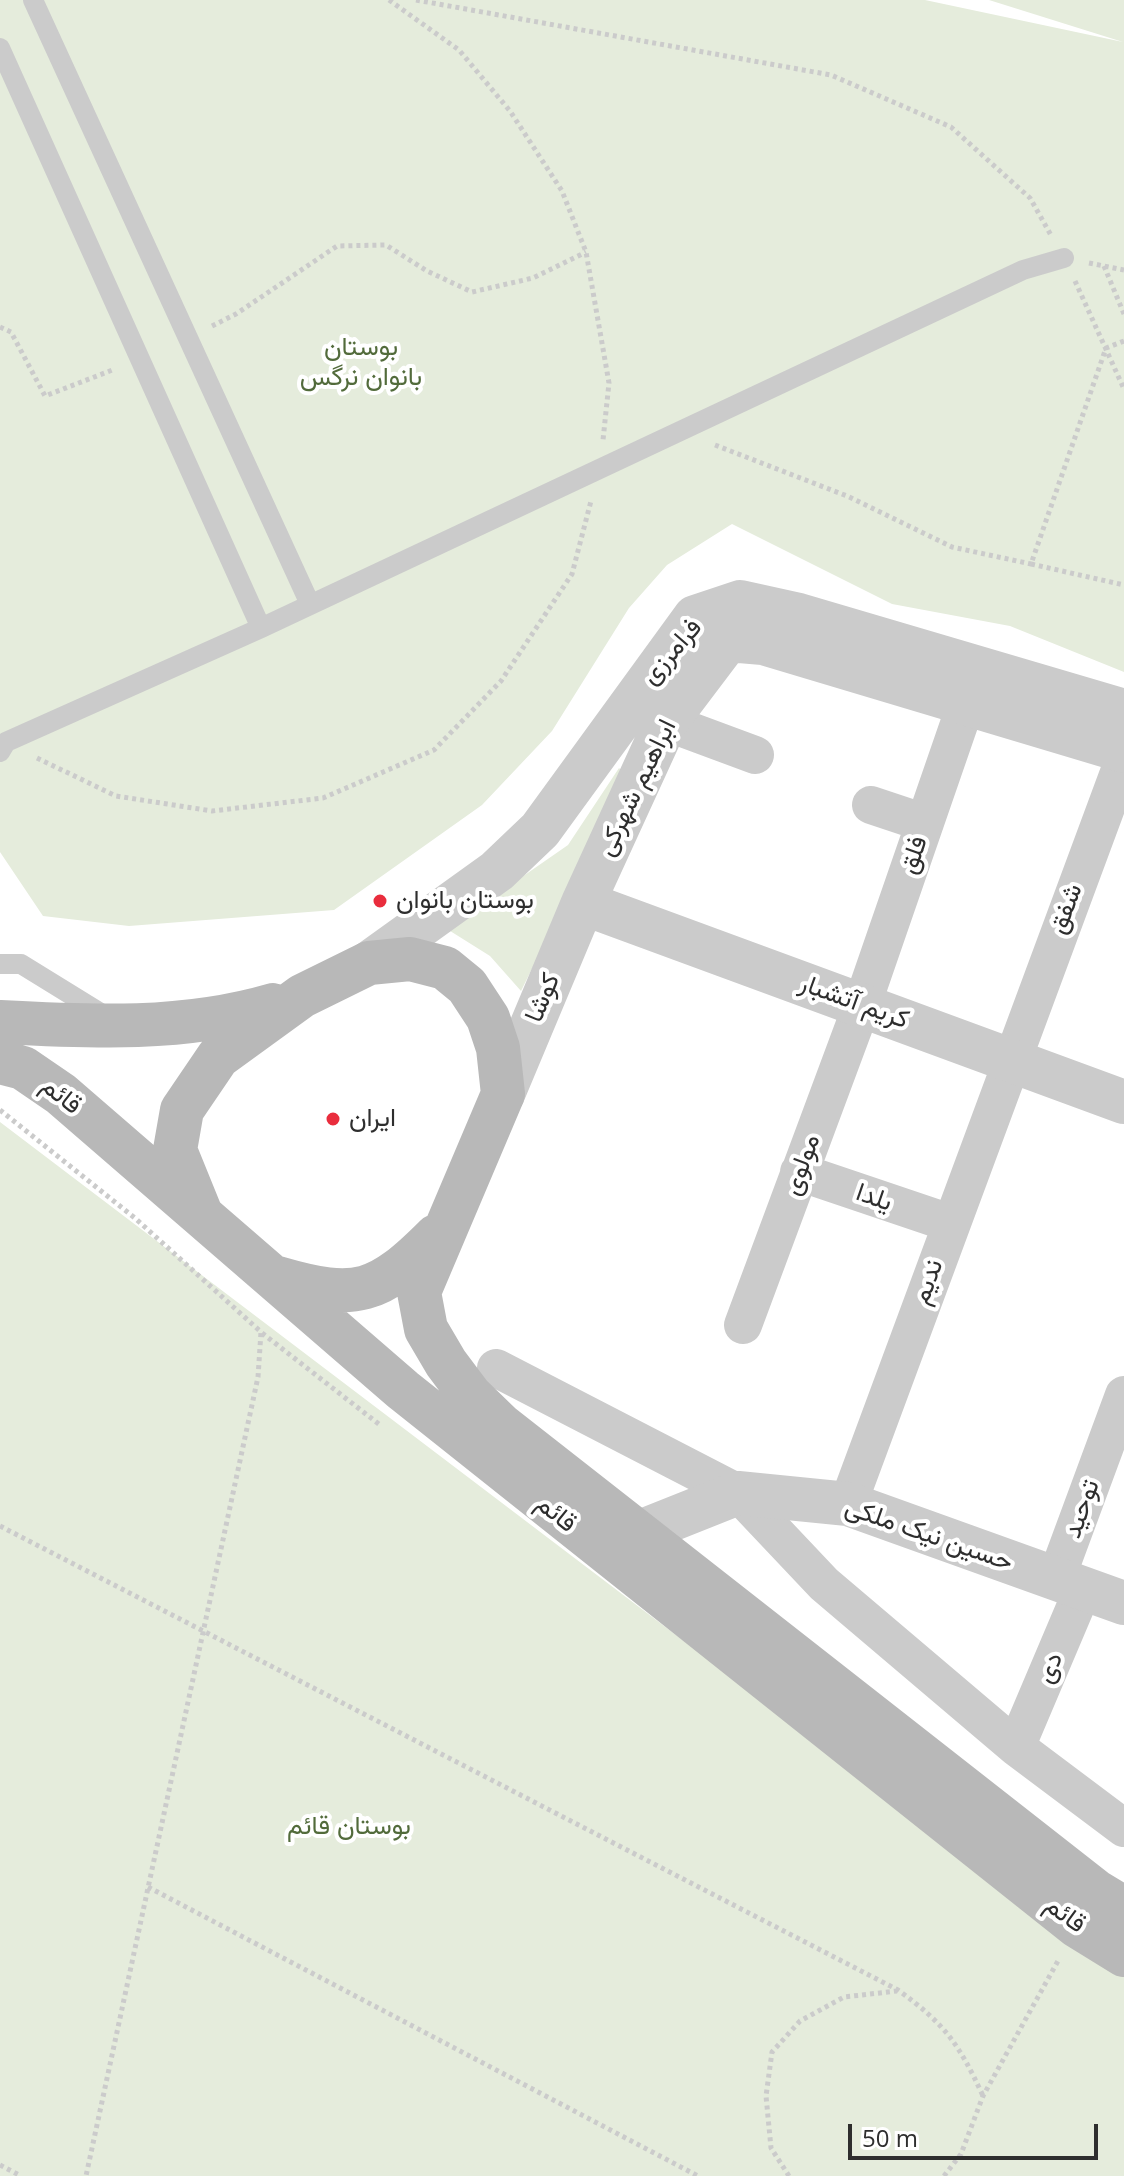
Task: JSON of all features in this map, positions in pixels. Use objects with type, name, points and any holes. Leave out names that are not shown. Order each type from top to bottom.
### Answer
[{"type":"main road","points":[[0,1022],[120,1026],[174,1024],[236,1016],[302,996],[369,963],[410,959],[445,968],[467,986],[488,1018],[498,1048],[503,1094]]},
{"type":"main road","points":[[201,1214],[175,1150],[182,1110],[218,1057],[302,996]]},
{"type":"main road","name":"قائم","points":[[0,1062],[23,1068],[61,1094],[415,1400],[1077,1926],[1124,1955]]},
{"type":"main road","name":"قائم","points":[[503,1094],[419,1292],[426,1329],[446,1363],[501,1425],[1085,1883],[1124,1908]]},
{"type":"main road","points":[[274,1277],[325,1291],[363,1289],[398,1274],[447,1226]]},
{"type":"street","name":"فرامرزی","points":[[369,963],[484,880],[540,830],[695,617],[740,602],[799,615],[1124,711]]},
{"type":"street","name":"فرامرزی","points":[[728,640],[763,643],[1124,751]]},
{"type":"street","name":"ابراهیم شهرکی","points":[[583,903],[666,722],[728,640]]},
{"type":"street","name":"فلق","points":[[862,1005],[966,704]]},
{"type":"street","points":[[666,722],[755,755]]},
{"type":"street","name":"شفق","points":[[1010,1060],[1124,759]]},
{"type":"street","points":[[871,805],[925,823]]},
{"type":"street","name":"کریم آتشبار","points":[[583,903],[1124,1102]]},
{"type":"street","name":"کوشا","points":[[503,1094],[583,903]]},
{"type":"street","name":"مولوی","points":[[743,1325],[862,1005]]},
{"type":"street","name":"ندیم","points":[[848,1504],[1010,1060]]},
{"type":"street","name":"یلدا","points":[[799,1172],[950,1223]]},
{"type":"street","points":[[496,1368],[738,1493],[824,1584],[1016,1747],[1124,1828]]},
{"type":"street","name":"توحید","points":[[1070,1584],[1124,1395]]},
{"type":"street","name":"حسین نیک ملکی","points":[[640,1532],[738,1493],[848,1504],[1124,1603]]},
{"type":"street","name":"دی","points":[[1016,1747],[1070,1584]]},
{"type":"lane","points":[[33,0],[310,604]]},
{"type":"lane","points":[[0,48],[261,628]]},
{"type":"lane","points":[[3,747],[1023,270],[1064,258]]},
{"type":"lane","points":[[0,964],[21,964],[120,1026]]},
{"type":"path","points":[[3,747],[116,796],[212,811],[323,798],[434,750],[501,681],[572,574],[600,468],[609,383],[586,252],[562,191],[510,111],[459,50],[389,0]]},
{"type":"path","points":[[416,0],[831,75],[951,127],[1030,198],[1064,258],[1124,389]]},
{"type":"path","points":[[187,337],[236,314],[337,246],[386,245],[427,271],[472,292],[533,278],[586,252]]},
{"type":"path","points":[[1124,270],[1104,265],[1124,314]]},
{"type":"path","points":[[0,327],[11,332],[45,396],[141,359]]},
{"type":"path","points":[[1031,564],[1106,348],[1124,341]]},
{"type":"path","points":[[680,431],[847,496],[952,547],[1124,585]]},
{"type":"path","points":[[0,1110],[136,1219],[261,1332],[258,1377],[86,2176]]},
{"type":"path","points":[[0,1526],[898,1990],[935,2017],[963,2053],[983,2096]]},
{"type":"path","points":[[148,1887],[698,2176]]},
{"type":"path","points":[[944,2176],[961,2154],[983,2096],[1077,1926]]},
{"type":"path","points":[[789,2176],[771,2148],[766,2096],[772,2052],[800,2021],[844,1997],[898,1990]]},
{"type":"path","points":[[0,2165],[21,2176]]},
{"type":"green space","name":"بوستان بانوان نرگس","points":[[0,0],[925,0],[1123,42],[989,0],[1124,0],[1124,672],[1010,626],[892,604],[732,524],[667,565],[629,608],[552,731],[482,805],[334,910],[129,926],[43,916],[0,852]]},
{"type":"green space","points":[[619,768],[627,776],[521,991],[490,956],[447,929],[568,845]]},
{"type":"green space","name":"بوستان قائم","points":[[0,1122],[1124,1975],[1124,2176],[0,2176]]},
{"type":"place","name":"بوستان بانوان","points":[[380,901]]},
{"type":"place","name":"ایران","points":[[333,1119]]}]
